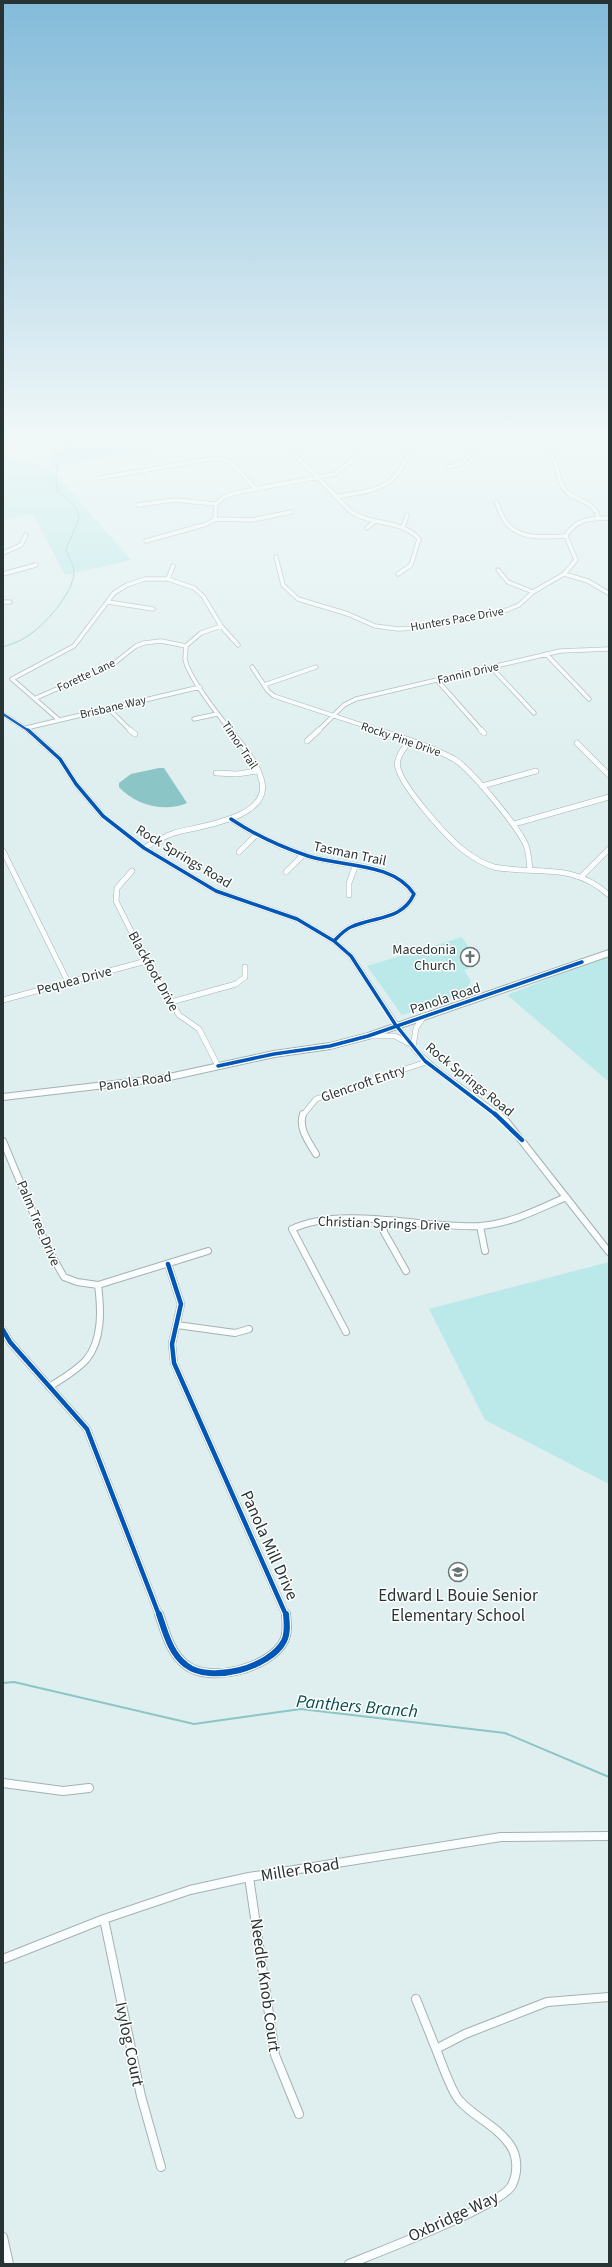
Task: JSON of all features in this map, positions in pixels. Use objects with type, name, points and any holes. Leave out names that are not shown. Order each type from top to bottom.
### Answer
[{"type":"main road","name":"Panola Road","points":[[3,1097],[144,1081],[274,1054],[330,1046],[368,1036],[609,953]]},
{"type":"street","points":[[3,553],[21,545],[25,541]]},
{"type":"street","points":[[398,574],[411,569],[415,561],[419,541]]},
{"type":"street","name":"Hunters Pace Drive","points":[[276,557],[283,585],[298,599],[334,609],[375,626],[384,628],[409,629],[493,614],[519,604],[533,592],[564,574],[576,560],[568,541]]},
{"type":"street","points":[[3,574],[16,572],[36,565]]},
{"type":"street","points":[[168,579],[173,566]]},
{"type":"street","points":[[498,570],[502,578],[508,583],[533,592]]},
{"type":"street","points":[[564,574],[588,581],[608,593]]},
{"type":"street","points":[[58,719],[36,698],[12,679],[74,646],[118,590],[131,583],[145,579],[168,579],[186,584],[200,592],[221,626],[238,645]]},
{"type":"street","points":[[3,602],[10,602]]},
{"type":"street","points":[[108,602],[153,609]]},
{"type":"street","points":[[186,646],[202,633],[221,626]]},
{"type":"street","name":"Forette Lane","points":[[36,698],[112,665],[136,646],[144,643],[161,641],[186,646]]},
{"type":"street","name":"Timor Trail","points":[[144,848],[153,841],[179,831],[231,819],[260,797],[263,792],[263,782],[258,771],[217,714],[200,687],[185,658],[186,646]]},
{"type":"street","name":"Fannin Drive","points":[[307,741],[344,705],[356,699],[560,651],[598,651],[609,649]]},
{"type":"street","points":[[546,654],[589,698]]},
{"type":"street","name":"Rocky Pine Drive","points":[[252,667],[268,691],[279,698],[432,748],[456,760],[482,786],[514,824],[526,845],[530,870]]},
{"type":"street","points":[[264,685],[316,667]]},
{"type":"street","points":[[491,667],[534,713]]},
{"type":"street","points":[[437,680],[484,733]]},
{"type":"street","name":"Brisbane Way","points":[[26,728],[58,719],[200,687]]},
{"type":"street","points":[[108,708],[135,734]]},
{"type":"street","name":"Rock Springs Road","points":[[3,714],[26,728],[60,759],[76,784],[103,816],[144,848],[216,891],[297,919],[334,941],[351,956],[397,1025],[426,1062],[507,1122],[609,1252]]},
{"type":"street","points":[[194,719],[217,714]]},
{"type":"street","points":[[409,741],[399,757],[399,769],[401,775],[421,802],[459,845],[481,862],[494,867],[583,875],[601,885],[609,895]]},
{"type":"street","points":[[578,743],[609,775]]},
{"type":"street","points":[[216,773],[237,774],[258,771]]},
{"type":"street","points":[[482,786],[536,771]]},
{"type":"street","points":[[514,824],[609,797]]},
{"type":"street","name":"Tasman Trail","points":[[231,819],[256,835],[304,854],[355,867],[383,870],[398,876],[411,888],[414,894],[412,901],[401,912],[352,926],[334,941]]},
{"type":"street","points":[[239,852],[256,835]]},
{"type":"street","points":[[583,875],[609,849]]},
{"type":"street","points":[[3,851],[68,982]]},
{"type":"street","points":[[286,872],[304,854]]},
{"type":"street","points":[[349,895],[350,883],[355,867]]},
{"type":"street","name":"Blackfoot Drive","points":[[132,871],[119,884],[114,896],[146,961],[171,1002],[179,1015],[199,1029],[218,1066]]},
{"type":"street","name":"Pequea Drive","points":[[3,1000],[146,961]]},
{"type":"street","points":[[171,1002],[236,984],[245,977],[245,967]]},
{"type":"street","points":[[368,1036],[395,1036],[413,1047],[416,1028],[424,1016]]},
{"type":"street","name":"Glencroft Entry","points":[[316,1154],[301,1129],[302,1112],[316,1099],[426,1062]]},
{"type":"street","name":"Palm Tree Drive","points":[[3,1141],[48,1249],[64,1277],[98,1285],[208,1251]]},
{"type":"street","name":"Christian Springs Drive","points":[[346,1332],[292,1229],[297,1224],[317,1219],[480,1226],[509,1221],[566,1197]]},
{"type":"street","points":[[383,1222],[384,1232],[406,1271]]},
{"type":"street","points":[[480,1226],[485,1251]]},
{"type":"street","name":"Panola Mill Drive","points":[[3,1330],[10,1342],[87,1429],[171,1646],[181,1661],[194,1670],[218,1673],[256,1665],[270,1658],[283,1645],[288,1629],[286,1611],[174,1363],[172,1344],[181,1304],[168,1264]]},
{"type":"street","points":[[49,1387],[78,1368],[90,1355],[96,1335],[100,1313],[101,1300],[98,1285]]},
{"type":"street","points":[[177,1325],[235,1333],[249,1329]]},
{"type":"street","points":[[3,1783],[63,1791],[89,1788]]},
{"type":"street","name":"Miller Road","points":[[3,1959],[104,1919],[190,1890],[250,1877],[501,1837],[609,1836]]},
{"type":"street","name":"Needle Knob Court","points":[[250,1877],[268,2021],[276,2057],[299,2114]]},
{"type":"street","name":"Ivylog Court","points":[[104,1919],[141,2096],[161,2167]]},
{"type":"street","points":[[436,2048],[465,2034],[546,2002],[609,1997]]},
{"type":"street","name":"Oxbridge Way","points":[[349,2264],[477,2209],[499,2198],[512,2186],[517,2162],[511,2146],[495,2127],[459,2101],[416,1999]]},
{"type":"street","points":[[3,2237],[9,2264]]},
{"type":"shaded area","points":[[47,541],[114,541],[131,560],[65,575]]},
{"type":"shaded area","points":[[164,768],[187,803],[169,807],[151,806],[133,798],[119,787],[119,783],[131,774]]},
{"type":"shaded area","points":[[462,937],[471,951],[464,953],[469,961],[465,962],[469,969],[464,970],[471,981],[464,994],[402,1015],[367,966]]},
{"type":"shaded area","points":[[609,955],[609,1082],[507,995]]},
{"type":"shaded area","points":[[609,1262],[609,1484],[485,1420],[429,1309]]},
{"type":"waterway","points":[[3,647],[23,639],[41,626],[49,618],[69,590],[74,572],[66,549],[70,541]]},
{"type":"waterway","name":"Panthers Branch","points":[[3,1683],[14,1682],[194,1724],[301,1709],[505,1733],[609,1777]]},
{"type":"cycle path","points":[[3,714],[26,728],[60,759],[76,784],[103,816],[144,848],[216,891],[297,919],[334,941],[351,956],[404,1037],[425,1061],[449,1081],[500,1117],[522,1140]]},
{"type":"cycle path","points":[[231,819],[274,843],[293,851],[329,862],[389,873],[403,880],[409,886],[414,894],[410,903],[404,909],[396,914],[351,927],[344,931],[334,941]]},
{"type":"cycle path","points":[[218,1066],[274,1054],[330,1046],[368,1036],[582,962]]},
{"type":"cycle path","points":[[3,1330],[10,1342],[87,1429],[171,1646],[178,1657],[190,1668],[205,1672],[230,1672],[256,1665],[268,1659],[277,1652],[283,1643],[287,1631],[286,1611],[174,1363],[172,1344],[181,1304],[168,1264]]},
{"type":"place","name":"Macedonia Church","points":[[470,957]]},
{"type":"place","name":"Edward L Bouie Senior Elementary School","points":[[458,1572]]}]
